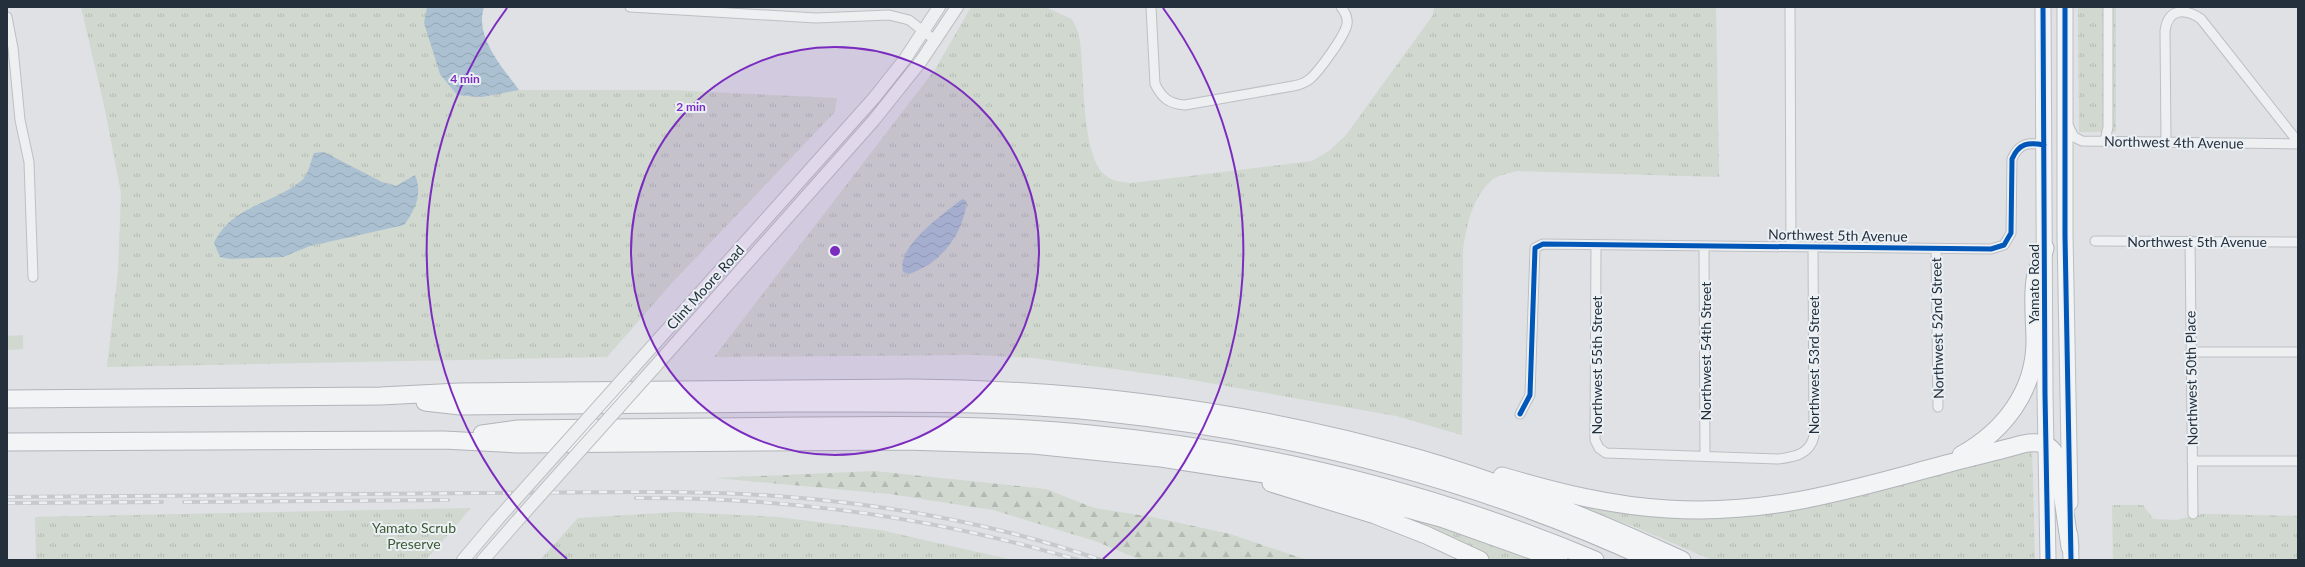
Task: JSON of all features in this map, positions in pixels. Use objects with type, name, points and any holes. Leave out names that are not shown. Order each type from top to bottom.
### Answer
[{"type":"highway","points":[[1936,466],[1976,446],[1992,434],[2007,418],[2025,390],[2035,356],[2035,281],[2045,248]]},
{"type":"highway","points":[[7,399],[381,396],[483,391],[911,388],[1018,390],[1112,398],[1205,411],[1297,428],[1419,459],[1483,471],[1605,502],[1653,508],[1702,510],[1748,508],[1798,502],[1845,492],[1936,466],[2027,443],[2045,444],[2053,450],[2058,462],[2071,554]]},
{"type":"highway","points":[[381,396],[460,406],[965,404],[1066,409],[1162,420],[1285,441],[1406,471],[1525,509],[1651,560]]},
{"type":"highway","points":[[444,440],[518,429],[881,426],[996,427],[1090,434],[1218,451],[1347,478],[1474,515],[1595,560]]},
{"type":"highway","points":[[7,442],[444,440],[518,444],[967,442],[1097,450],[1296,479],[1382,501],[1471,528],[1558,560]]},
{"type":"highway","points":[[1419,459],[1566,510],[1682,560]]},
{"type":"highway","points":[[1225,468],[1375,515],[1426,535],[1480,560]]},
{"type":"main road","points":[[2065,8],[2066,257],[2071,554]]},
{"type":"main road","points":[[2043,13],[2052,31],[2053,99],[2056,108],[2062,106],[2065,95]]},
{"type":"main road","name":"Yamato Road","points":[[2043,13],[2045,444],[2048,560]]},
{"type":"main road","points":[[2044,145],[2051,149],[2056,159],[2056,243],[2066,257]]},
{"type":"street","points":[[630,7],[816,18],[889,15],[909,20],[936,41]]},
{"type":"street","name":"Clint Moore Road","points":[[462,560],[874,98],[924,31],[939,7]]},
{"type":"street","name":"Clint Moore Road","points":[[483,560],[874,120],[936,41],[956,7]]},
{"type":"street","points":[[1151,7],[1155,84],[1161,96],[1166,100],[1176,105],[1185,105],[1292,86],[1309,80],[1315,74],[1344,32],[1347,24],[1346,14],[1341,7]]},
{"type":"street","points":[[1790,7],[1791,247]]},
{"type":"street","points":[[2105,141],[2108,126],[2108,7]]},
{"type":"street","points":[[2166,142],[2166,22],[2171,15],[2185,12],[2194,14],[2201,19],[2298,143]]},
{"type":"street","points":[[7,17],[13,48],[20,120],[30,170],[33,277]]},
{"type":"street","name":"Northwest 4th Avenue","points":[[2065,116],[2074,137],[2082,140],[2298,143]]},
{"type":"street","name":"Northwest 5th Avenue","points":[[1520,414],[1530,395],[1536,248],[1543,244],[1991,249],[2004,245],[2009,240],[2013,225],[2012,159],[2022,144],[2027,143],[2044,145]]},
{"type":"street","name":"Northwest 5th Avenue","points":[[2095,241],[2298,242]]},
{"type":"street","name":"Northwest 50th Place","points":[[2190,241],[2193,514]]},
{"type":"street","name":"Northwest 55th Street","points":[[1596,245],[1595,440],[1597,444],[1606,453],[1705,455]]},
{"type":"street","name":"Northwest 54th Street","points":[[1704,246],[1705,455]]},
{"type":"street","name":"Northwest 53rd Street","points":[[1705,455],[1788,458],[1805,453],[1813,442],[1813,247]]},
{"type":"street","name":"Northwest 52nd Street","points":[[1936,249],[1938,407]]},
{"type":"street","points":[[2191,352],[2298,352]]},
{"type":"street","points":[[2192,461],[2298,461]]},
{"type":"green space","points":[[81,7],[484,7],[482,18],[486,41],[498,62],[519,90],[670,90],[837,98],[835,112],[672,283],[607,357],[107,367],[118,272],[121,193],[104,105]]},
{"type":"green space","points":[[971,7],[1045,7],[1072,19],[1079,36],[1087,129],[1096,163],[1104,174],[1111,179],[1132,183],[1312,161],[1329,151],[1346,135],[1433,15],[1434,7],[1716,7],[1719,177],[1517,171],[1501,175],[1493,179],[1486,186],[1475,203],[1466,230],[1463,250],[1462,435],[1396,416],[1181,378],[1033,358],[976,355],[714,357],[936,68]]},
{"type":"green space","points":[[2078,7],[2116,7],[2116,132],[2079,132]]},
{"type":"green space","points":[[23,335],[23,349],[7,350],[7,336]]},
{"type":"green space","points":[[2032,447],[2035,560],[1712,560],[1635,527],[1567,503],[1728,513]]},
{"type":"green space","points":[[874,471],[1046,489],[1094,508],[1152,517],[1230,534],[1307,560],[1141,560],[1095,541],[993,510],[890,494],[715,478]]},
{"type":"green space","points":[[2112,505],[2143,505],[2153,519],[2176,520],[2202,514],[2298,516],[2298,560],[2113,560]]},
{"type":"green space","name":"Yamato Scrub Preserve","points":[[471,508],[426,560],[36,560],[35,517]]},
{"type":"green space","points":[[677,512],[778,517],[880,530],[1013,560],[540,560],[578,518]]},
{"type":"green space","points":[[1415,518],[1540,560],[1493,560],[1414,523]]},
{"type":"water","points":[[427,7],[484,7],[482,18],[486,41],[498,62],[519,90],[482,97],[457,95],[440,74],[424,23]]},
{"type":"water","points":[[324,152],[382,182],[396,186],[415,175],[418,189],[417,202],[404,225],[310,246],[283,257],[230,259],[220,257],[214,243],[221,231],[242,213],[290,189],[301,181],[307,172],[314,153]]},
{"type":"water","points":[[963,199],[967,202],[964,214],[955,237],[948,247],[931,263],[909,274],[903,272],[903,262],[906,252],[913,243],[931,224]]},
{"type":"railway","points":[[7,497],[627,492],[776,496],[859,504],[941,518],[1022,536],[1101,560]]},
{"type":"railway","points":[[636,498],[749,501],[860,512],[969,532],[1078,560]]},
{"type":"railway","points":[[184,502],[448,500]]},
{"type":"railway","points":[[7,503],[162,502]]},
{"type":"cycle path","points":[[2043,7],[2045,394],[2048,560]]},
{"type":"cycle path","points":[[2065,7],[2065,235],[2071,560]]},
{"type":"cycle path","points":[[1520,414],[1530,395],[1535,248],[1543,244],[1991,249],[2004,245],[2011,233],[2012,159],[2018,150],[2025,145],[2044,145]]}]
